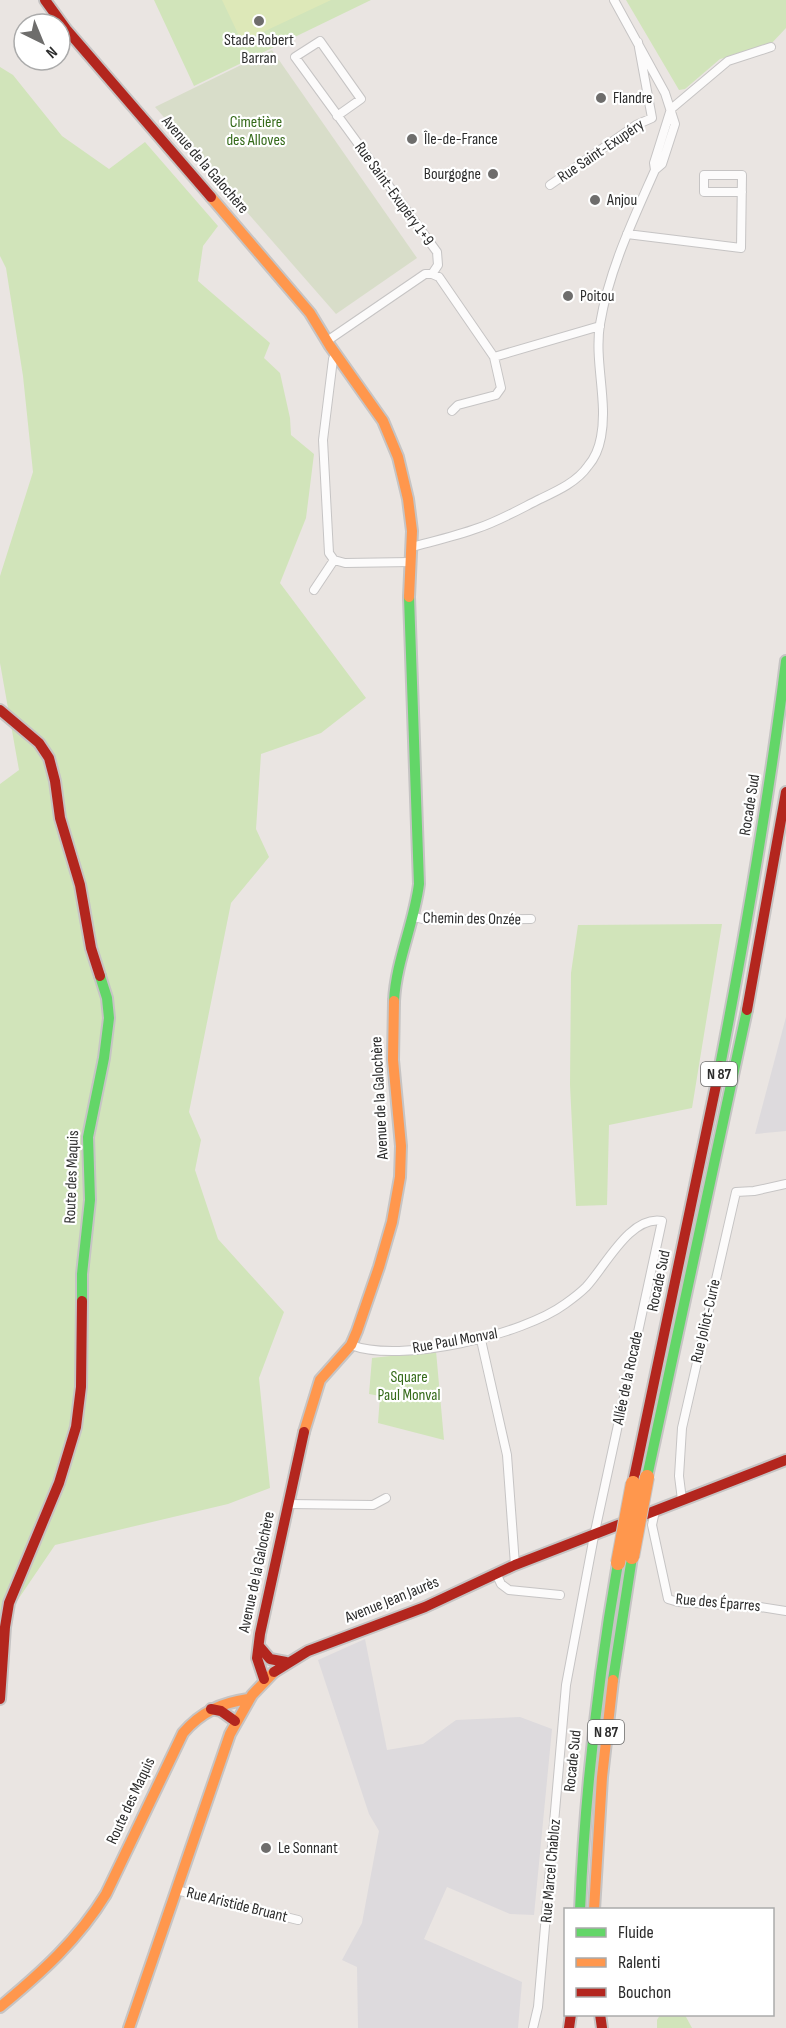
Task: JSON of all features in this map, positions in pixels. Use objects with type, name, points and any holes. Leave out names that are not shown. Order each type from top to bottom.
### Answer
[{"type":"main road","name":"Avenue de la Galochère","points":[[45,0],[66,29],[299,299],[368,398],[390,437],[404,478],[412,547],[409,583],[411,683],[419,884],[414,917],[399,961],[394,995],[393,1054],[401,1146],[399,1190],[388,1238],[361,1321],[351,1345],[325,1373],[316,1389],[299,1449],[259,1646],[258,1663],[264,1679]]},
{"type":"main road","name":"Rocade Sud","points":[[580,1908],[587,1789],[603,1650],[633,1483],[709,1124],[740,964],[770,790],[786,661]]},
{"type":"main road","name":"Route des Maquis","points":[[0,710],[39,743],[52,767],[60,818],[77,872],[91,948],[107,998],[109,1024],[105,1058],[88,1137],[90,1200],[82,1274],[82,1366],[76,1426],[59,1483],[9,1603],[4,1625],[4,1668],[0,1699]]},
{"type":"main road","name":"Rocade Sud","points":[[594,1908],[597,1834],[606,1727],[632,1557],[647,1477],[741,1044],[776,861],[786,792]]},
{"type":"main road","name":"Avenue Jean Jaurès","points":[[129,2028],[236,1721],[248,1699],[264,1679],[286,1662],[323,1645],[425,1606],[515,1565],[786,1460]]},
{"type":"main road","points":[[259,1646],[268,1659],[286,1662]]},
{"type":"main road","name":"Route des Maquis","points":[[0,2007],[60,1957],[92,1917],[118,1870],[178,1741],[191,1723],[201,1714],[219,1705],[248,1699]]},
{"type":"main road","points":[[211,1709],[236,1721]]},
{"type":"street","points":[[412,547],[436,542],[480,527],[558,490],[578,477],[596,454],[602,429],[598,366],[600,326],[608,291],[627,234],[655,170],[662,164],[675,124],[662,87],[615,0]]},
{"type":"street","name":"Rue Saint-Exupéry 1+9","points":[[337,116],[361,99],[320,41],[296,57],[337,116],[437,252],[438,266],[432,274]]},
{"type":"street","name":"Rue Saint-Exupéry","points":[[550,185],[636,125],[652,118],[638,42]]},
{"type":"street","points":[[671,109],[728,61],[771,47]]},
{"type":"street","points":[[627,234],[741,248],[742,192],[742,175],[704,175],[704,192],[742,192]]},
{"type":"street","points":[[327,341],[416,279],[425,274],[439,277],[494,357],[501,388],[496,395],[458,405],[452,411]]},
{"type":"street","points":[[494,357],[600,326]]},
{"type":"street","points":[[336,355],[333,359],[323,440],[330,553],[334,560],[345,563],[411,562]]},
{"type":"street","points":[[314,590],[334,560]]},
{"type":"street","name":"Chemin des Onzée","points":[[414,917],[427,920],[531,919]]},
{"type":"street","name":"Rue Joliot-Curie","points":[[682,1500],[679,1476],[682,1428],[736,1192],[754,1191],[786,1184]]},
{"type":"street","name":"Rue Paul Monval","points":[[351,1345],[367,1350],[395,1352],[481,1340],[519,1328],[563,1306],[585,1288],[626,1237],[648,1221],[662,1221]]},
{"type":"street","name":"Allée de la Rocade","points":[[594,1536],[662,1221]]},
{"type":"street","points":[[481,1340],[507,1455],[515,1565]]},
{"type":"street","points":[[288,1504],[373,1505],[386,1498]]},
{"type":"street","name":"Rue des Éparres","points":[[655,1510],[652,1525],[668,1599],[678,1602],[760,1607],[786,1611]]},
{"type":"street","name":"Rue Marcel Chabloz","points":[[533,2028],[538,2007],[567,1685],[594,1536]]},
{"type":"street","points":[[496,1573],[501,1584],[510,1590],[561,1595]]},
{"type":"street","name":"Rue Aristide Bruant","points":[[176,1890],[298,1920]]},
{"type":"shaded area","points":[[786,1017],[786,1131],[755,1134]]},
{"type":"shaded area","points":[[365,1639],[387,1750],[423,1744],[456,1720],[520,1717],[552,1729],[534,1915],[510,1914],[447,1887],[424,1939],[522,1982],[518,2028],[358,2028],[357,1967],[342,1960],[362,1923],[379,1831],[369,1814],[318,1660]]},
{"type":"green space","points":[[154,0],[371,0],[194,86]]},
{"type":"green space","name":"Stade Robert Barran","points":[[222,0],[331,0],[242,42]]},
{"type":"green space","points":[[626,0],[786,0],[786,28],[770,45],[720,59],[685,89],[679,90]]},
{"type":"green space","name":"Cimetière des Alloves","points":[[272,50],[417,258],[336,314],[155,107]]},
{"type":"green space","points":[[0,67],[13,75],[62,136],[109,169],[145,142],[218,226],[203,246],[198,281],[270,343],[264,358],[280,373],[290,418],[291,435],[314,454],[306,518],[280,583],[366,698],[321,733],[261,754],[256,829],[269,857],[231,903],[189,1112],[201,1140],[195,1170],[218,1239],[284,1312],[259,1378],[270,1488],[228,1504],[55,1545],[0,1626],[0,784],[19,770],[0,663],[0,576],[33,472],[23,376],[6,268],[0,256]]},
{"type":"green space","points":[[722,924],[692,1108],[609,1125],[607,1205],[576,1206],[570,1085],[571,973],[578,925]]},
{"type":"green space","name":"Square Paul Monval","points":[[436,1351],[444,1440],[378,1423],[380,1396],[369,1394],[372,1358]]},
{"type":"green space","points":[[659,2016],[686,2016],[692,2028],[657,2028]]},
{"type":"traffic: fast","points":[[394,1001],[398,971],[419,884],[409,597]]},
{"type":"traffic: fast","points":[[720,1066],[756,864],[786,661]]},
{"type":"traffic: fast","points":[[82,1301],[82,1274],[90,1200],[88,1137],[104,1058],[109,1018],[107,998],[100,976]]},
{"type":"traffic: fast","points":[[647,1477],[747,1010]]},
{"type":"traffic: fast","points":[[613,1680],[632,1557]]},
{"type":"traffic: fast","points":[[580,1908],[593,1736],[618,1563]]},
{"type":"traffic: slow","points":[[211,197],[310,313],[330,346],[383,421],[398,457],[408,499],[412,531],[409,597]]},
{"type":"traffic: slow","points":[[304,1432],[320,1380],[351,1345],[357,1331],[392,1222],[400,1177],[401,1146],[393,1060],[394,1001]]},
{"type":"traffic: slow","points":[[632,1557],[647,1477]]},
{"type":"traffic: slow","points":[[618,1563],[633,1483]]},
{"type":"traffic: slow","points":[[129,2028],[230,1734],[252,1695],[274,1672]]},
{"type":"traffic: slow","points":[[594,1908],[602,1777],[613,1680]]},
{"type":"traffic: slow","points":[[0,2007],[58,1955],[95,1911],[106,1894],[183,1733],[204,1714],[229,1703],[248,1699]]},
{"type":"traffic: jam","points":[[45,0],[66,29],[211,197]]},
{"type":"traffic: jam","points":[[0,710],[39,743],[49,758],[60,818],[80,885],[91,948],[100,976]]},
{"type":"traffic: jam","points":[[747,1010],[786,792]]},
{"type":"traffic: jam","points":[[633,1483],[720,1066]]},
{"type":"traffic: jam","points":[[0,1699],[9,1603],[59,1483],[76,1427],[81,1387],[82,1301]]},
{"type":"traffic: jam","points":[[264,1679],[257,1658],[260,1634],[304,1432]]},
{"type":"traffic: jam","points":[[274,1672],[308,1651],[425,1607],[515,1565],[786,1460]]},
{"type":"traffic: jam","points":[[259,1646],[270,1659],[286,1662]]},
{"type":"traffic: jam","points":[[211,1709],[221,1711],[235,1721]]},
{"type":"traffic: jam","points":[[569,2028],[571,2016]]},
{"type":"traffic: jam","points":[[600,2016],[602,2028]]},
{"type":"place","name":"Stade Robert Barran","points":[[259,21]]},
{"type":"place","name":"Flandre","points":[[601,98]]},
{"type":"place","name":"Île-de-France","points":[[412,139]]},
{"type":"place","name":"Bourgogne","points":[[493,174]]},
{"type":"place","name":"Anjou","points":[[595,200]]},
{"type":"place","name":"Poitou","points":[[568,296]]},
{"type":"place","name":"Le Sonnant","points":[[266,1848]]}]
